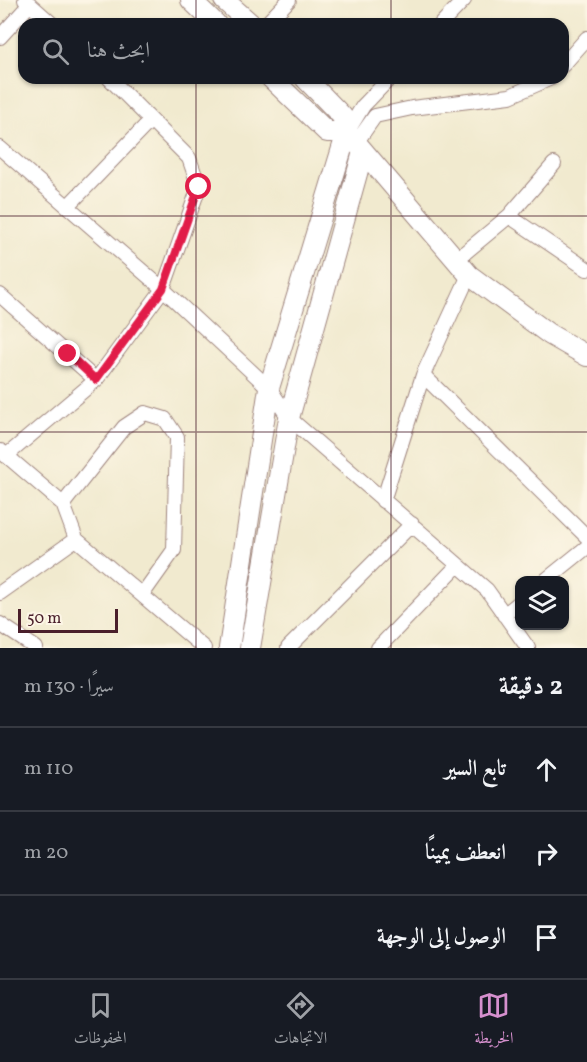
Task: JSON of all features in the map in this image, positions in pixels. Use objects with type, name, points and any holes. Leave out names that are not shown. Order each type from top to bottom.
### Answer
[{"type":"street","points":[[191,0],[210,18]]},
{"type":"street","points":[[224,0],[244,18]]},
{"type":"street","points":[[272,18],[289,0]]},
{"type":"street","points":[[447,18],[464,0]]},
{"type":"street","points":[[0,37],[27,2],[45,18]]},
{"type":"street","points":[[569,58],[587,38]]},
{"type":"street","points":[[116,84],[189,158],[199,187],[163,289],[96,380],[3,453],[63,504],[76,539],[204,648]]},
{"type":"street","points":[[277,84],[327,132],[355,142]]},
{"type":"street","points":[[311,84],[342,116],[355,142],[462,267],[549,334],[587,356]]},
{"type":"street","points":[[250,648],[289,418],[363,106],[384,84]]},
{"type":"street","points":[[229,648],[269,388],[355,142],[375,116],[412,108],[510,96],[537,84]]},
{"type":"street","points":[[68,207],[151,120]]},
{"type":"street","points":[[0,148],[163,289],[269,388],[289,418],[486,590],[525,647]]},
{"type":"street","points":[[383,501],[423,375],[462,267],[554,164]]},
{"type":"street","points":[[509,216],[587,269]]},
{"type":"street","points":[[0,295],[96,380]]},
{"type":"street","points":[[423,375],[587,537]]},
{"type":"street","points":[[63,504],[124,428],[145,413],[165,419],[177,437],[174,550],[142,595]]},
{"type":"street","points":[[288,648],[412,524]]},
{"type":"street","points":[[0,593],[76,539]]},
{"type":"street","points":[[551,576],[587,547]]},
{"type":"street","points":[[378,648],[458,565]]},
{"type":"street","points":[[504,615],[515,605]]},
{"type":"street","points":[[0,624],[36,648]]},
{"type":"route","points":[[68,354],[96,380],[163,289],[199,187]]}]
